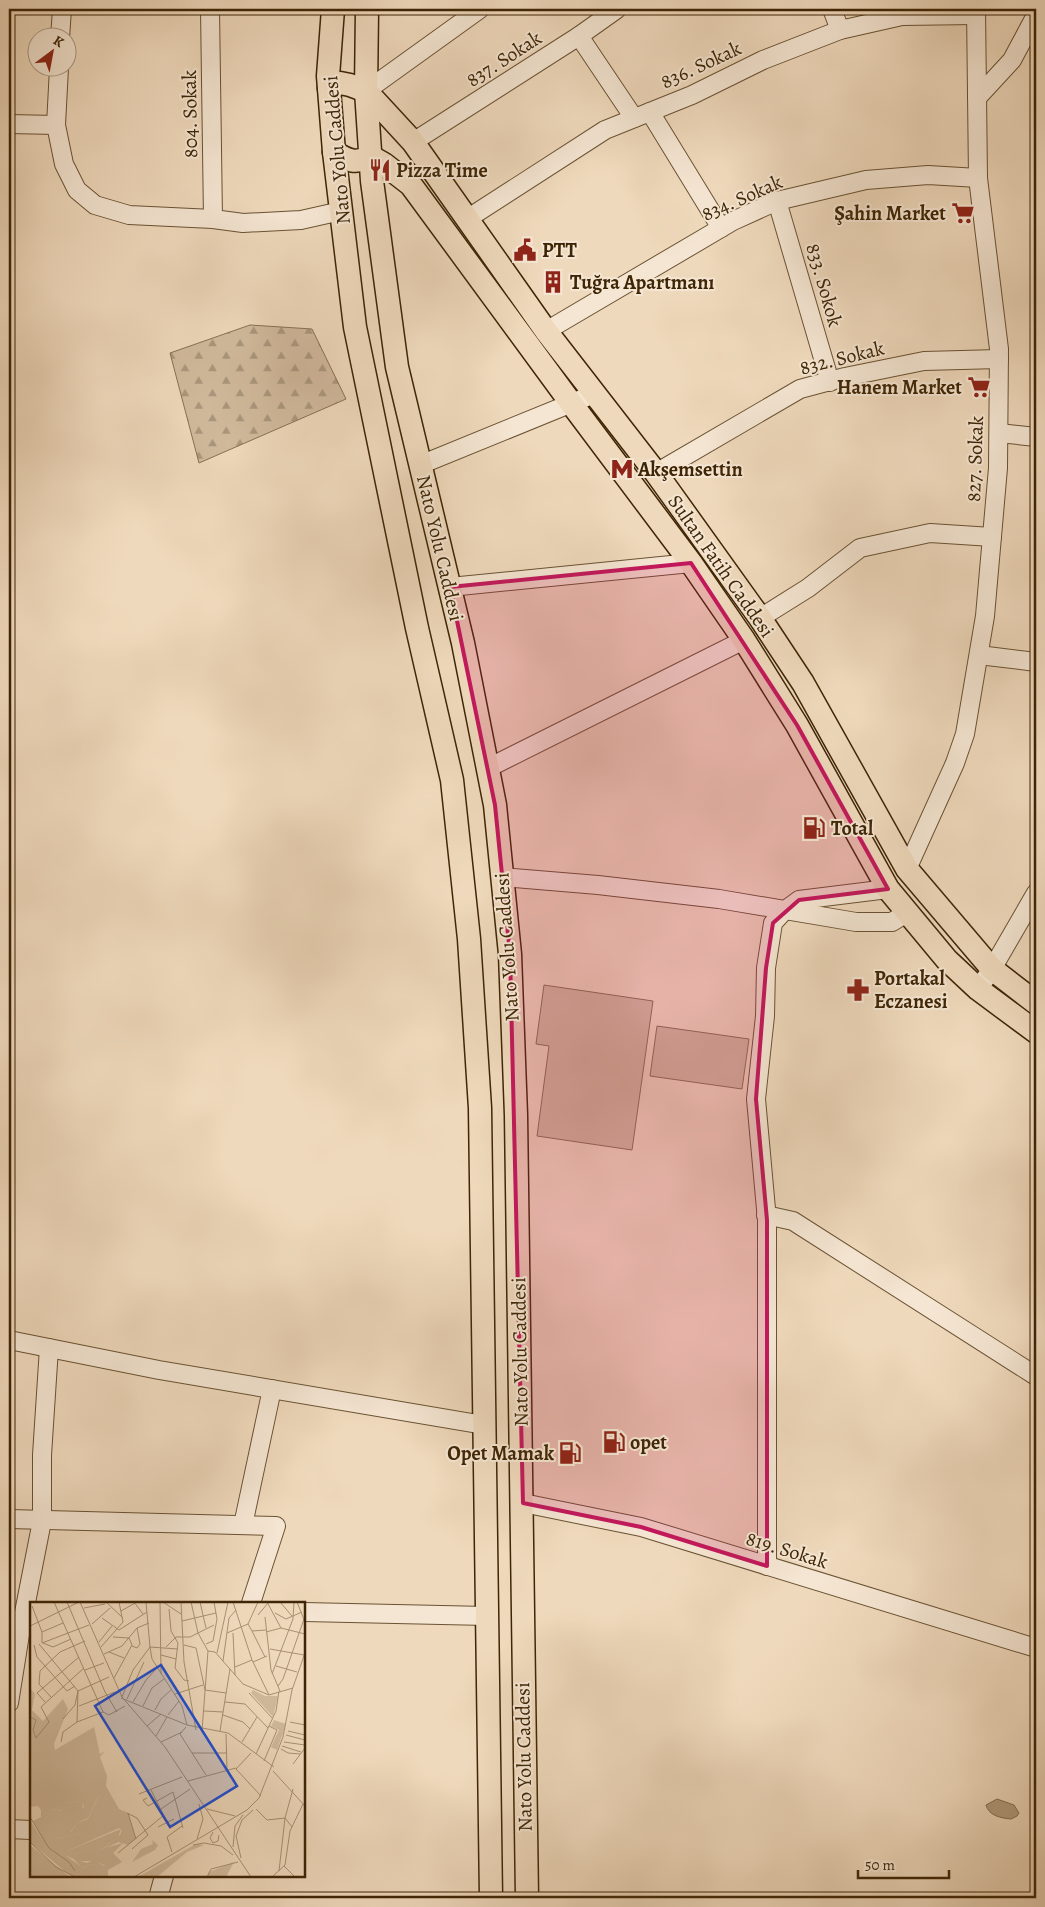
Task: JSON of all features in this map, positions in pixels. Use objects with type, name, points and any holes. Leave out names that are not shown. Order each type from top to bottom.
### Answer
[{"type":"main road","name":"Nato Yolu Caddesi","points":[[333,9],[328,76],[334,152],[355,327],[417,628],[452,780],[469,939],[480,1108],[491,1898]]},
{"type":"main road","name":"Nato Yolu Caddesi","points":[[367,9],[366,91],[372,180],[397,367],[463,643],[488,768],[495,805],[510,954],[516,1115],[523,1503],[527,1898]]},
{"type":"main road","name":"Sultan Fatih Caddesi","points":[[329,88],[340,83],[350,84],[366,91],[414,142],[546,330],[656,473],[760,618],[803,683],[907,869],[992,969],[1036,1004]]},
{"type":"main road","points":[[334,152],[347,160],[361,162],[370,156]]},
{"type":"main road","name":"Sultan Fatih Caddesi","points":[[370,156],[411,185],[691,563],[744,640],[797,725],[888,889],[947,960],[978,990],[1036,1032]]},
{"type":"main road","points":[[485,1898],[490,1846]]},
{"type":"main road","points":[[526,1851],[534,1898]]},
{"type":"street","points":[[61,28],[62,9]]},
{"type":"street","name":"804. Sokak","points":[[210,9],[213,219]]},
{"type":"street","points":[[366,91],[480,9]]},
{"type":"street","name":"837. Sokak","points":[[414,142],[579,36],[617,9]]},
{"type":"street","points":[[832,9],[840,30]]},
{"type":"street","name":"836. Sokak","points":[[467,219],[605,130],[692,95],[763,60],[840,30],[901,12],[976,12]]},
{"type":"street","name":"827. Sokak","points":[[907,869],[955,763],[965,734],[986,616],[998,468],[999,348],[978,178],[976,12]]},
{"type":"street","points":[[977,98],[1012,60],[1036,15]]},
{"type":"street","points":[[579,36],[642,115],[721,228]]},
{"type":"street","points":[[58,78],[56,125],[64,164],[77,190],[95,205],[129,215],[213,219],[243,223],[301,220],[341,211]]},
{"type":"street","points":[[9,124],[56,125]]},
{"type":"street","name":"834. Sokak","points":[[546,330],[721,228],[777,201],[866,180],[928,174],[978,178]]},
{"type":"street","name":"833. Sokok","points":[[777,201],[830,382]]},
{"type":"street","name":"832. Sokak","points":[[656,473],[800,389],[924,361],[999,360]]},
{"type":"street","points":[[420,465],[594,394]]},
{"type":"street","points":[[999,433],[1036,437]]},
{"type":"street","points":[[760,618],[808,588],[860,548],[930,533],[992,537]]},
{"type":"street","points":[[450,587],[691,563]]},
{"type":"street","points":[[488,768],[744,640]]},
{"type":"street","points":[[979,655],[1036,662]]},
{"type":"street","points":[[502,877],[598,885],[719,899],[856,922],[892,922],[908,912]]},
{"type":"street","points":[[767,1566],[766,1215],[756,1099],[765,1016],[766,968],[773,923],[784,910],[799,900],[888,889]]},
{"type":"street","points":[[978,990],[1036,893]]},
{"type":"street","points":[[766,1215],[793,1221],[1036,1376]]},
{"type":"street","points":[[9,1340],[159,1370],[484,1425]]},
{"type":"street","points":[[9,1703],[26,1628],[42,1521],[42,1455],[49,1348]]},
{"type":"street","points":[[243,1525],[272,1389]]},
{"type":"street","name":"819. Sokak","points":[[523,1503],[641,1527],[1036,1648]]},
{"type":"street","points":[[9,1519],[276,1526],[251,1602]]},
{"type":"street","points":[[305,1612],[487,1616]]},
{"type":"street","points":[[9,1829],[30,1830]]},
{"type":"street","points":[[158,1898],[164,1877]]},
{"type":"highlighted area","points":[[691,563],[797,725],[888,889],[799,900],[773,923],[766,968],[756,1099],[767,1220],[767,1566],[641,1527],[523,1503],[510,954],[495,805],[450,587]]},
{"type":"green space","points":[[250,325],[312,329],[346,399],[199,463],[170,353]]},
{"type":"green space","points":[[544,985],[653,1001],[632,1150],[537,1136],[549,1046],[536,1044]]},
{"type":"green space","points":[[657,1026],[749,1039],[742,1089],[650,1076]]},
{"type":"shaded area","points":[[997,1799],[1014,1805],[1019,1813],[1017,1816],[1007,1819],[990,1812],[986,1805]]},
{"type":"place","name":"Pizza Time","points":[[380,170]]},
{"type":"place","name":"Şahin Market","points":[[963,213]]},
{"type":"place","name":"PTT","points":[[525,250]]},
{"type":"place","name":"Tuğra Apartmanı","points":[[553,282]]},
{"type":"place","name":"Hanem Market","points":[[979,387]]},
{"type":"place","name":"Akşemsettin","points":[[622,469]]},
{"type":"place","name":"Total","points":[[814,828]]},
{"type":"place","name":"Portakal Eczanesi","points":[[858,990]]},
{"type":"place","name":"opet","points":[[614,1442]]},
{"type":"place","name":"Opet Mamak","points":[[570,1453]]}]
